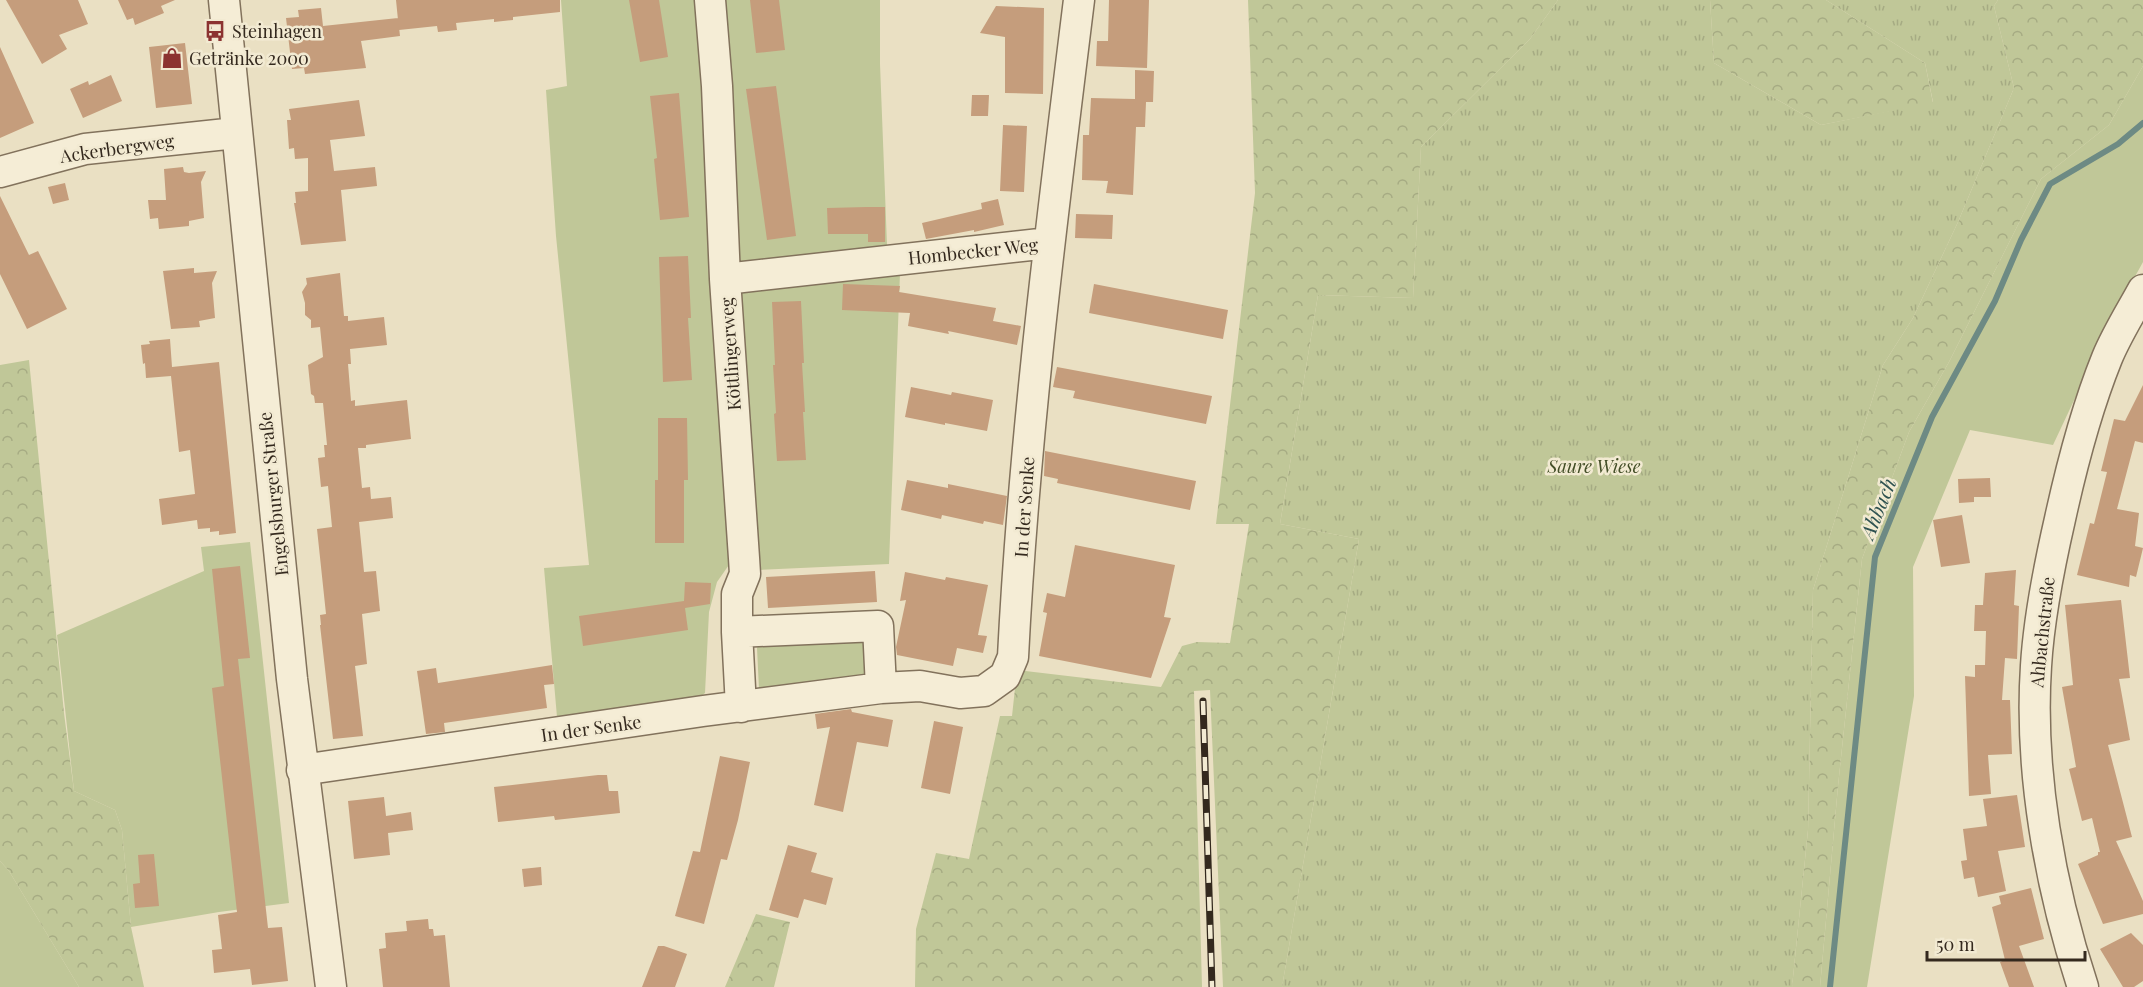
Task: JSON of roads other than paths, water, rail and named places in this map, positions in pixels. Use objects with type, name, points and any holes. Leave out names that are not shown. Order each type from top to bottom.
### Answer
[{"type":"street","name":"Engelsburger Straße","points":[[224,0],[302,770],[331,987]]},
{"type":"street","name":"Köttlingerweg","points":[[710,0],[717,86],[725,279],[745,574],[737,594],[741,707]]},
{"type":"street","name":"Hombecker Weg","points":[[725,279],[1049,243],[1079,0]]},
{"type":"street","name":"Ackerbergweg","points":[[0,172],[85,149],[236,133]]},
{"type":"street","name":"In der Senke","points":[[302,770],[881,688],[920,686],[960,693],[984,691],[1005,676],[1013,657],[1029,433],[1049,243]]},
{"type":"street","name":"Ahbachstraße","points":[[2084,987],[2065,927],[2045,823],[2037,753],[2036,666],[2048,575],[2075,452],[2108,357],[2143,290]]},
{"type":"street","points":[[737,632],[878,626],[881,688]]},
{"type":"waterway","name":"Ahbach","points":[[1830,987],[1875,557],[1932,417],[1995,301],[2021,240],[2050,184],[2118,144],[2143,123]]},
{"type":"railway","points":[[1203,701],[1212,987]]},
{"type":"place","name":"Steinhagen","points":[[215,31]]},
{"type":"place","name":"Getränke 2000","points":[[172,58]]},
{"type":"park label","name":"Saure Wiese","points":[[1594,466]]}]
